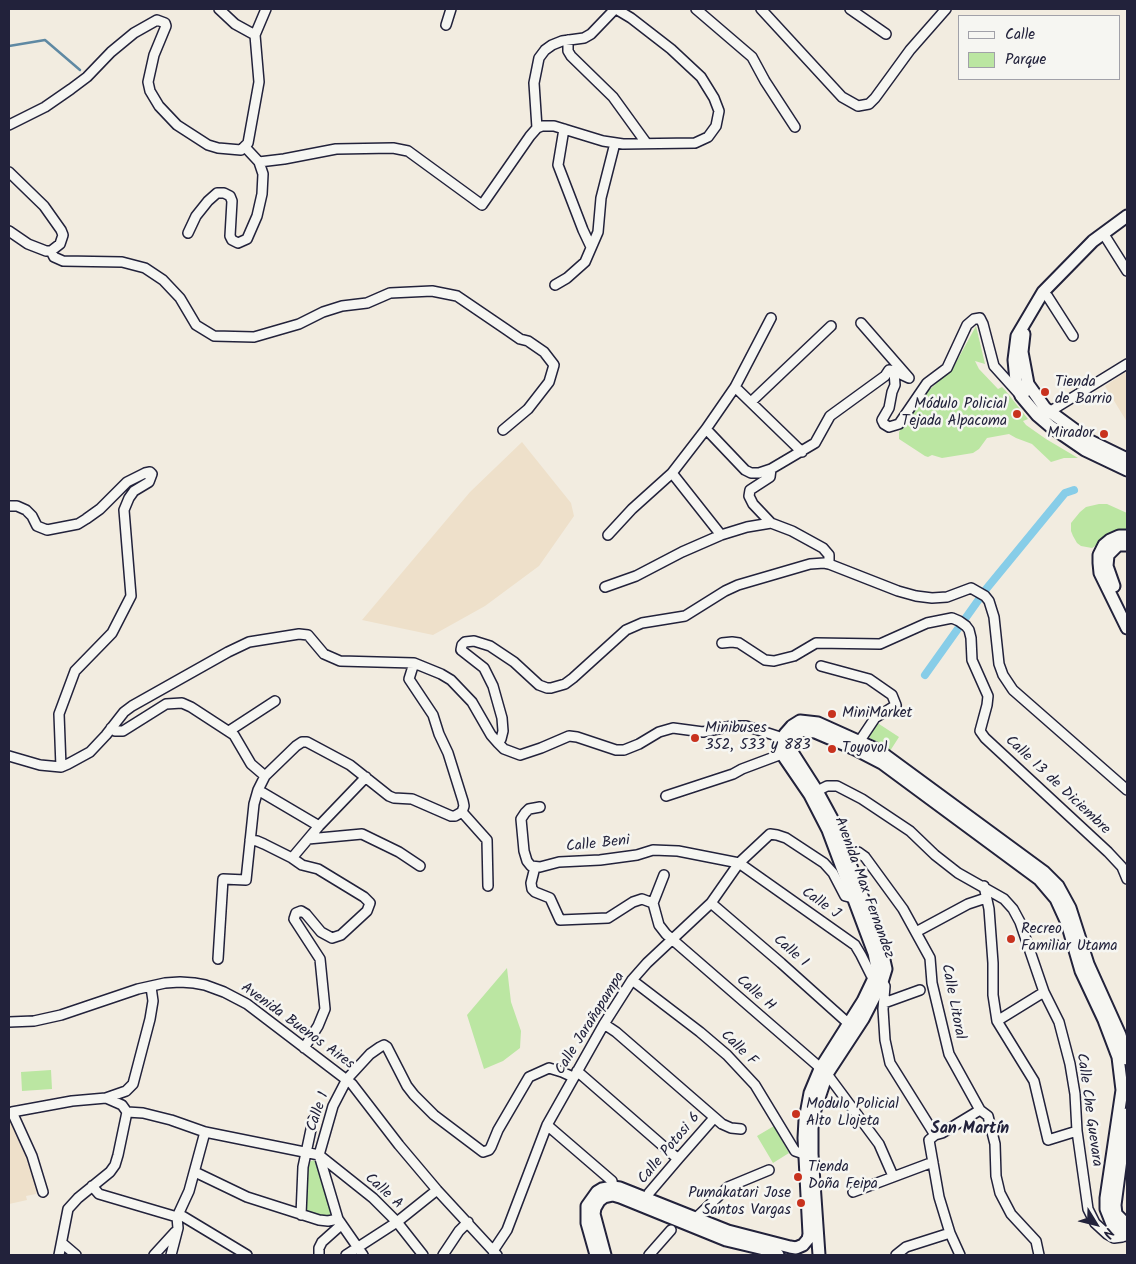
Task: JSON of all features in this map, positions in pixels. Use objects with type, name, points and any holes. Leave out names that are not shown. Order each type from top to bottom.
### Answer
[{"type":"main road","points":[[1127,216],[1103,233],[1043,292],[1018,336],[1014,353],[1014,375],[1021,396],[1085,450],[1127,470]]},
{"type":"main road","points":[[1025,325],[1022,352],[1028,384],[1045,415],[1127,459]]},
{"type":"main road","points":[[1125,612],[1100,573],[1099,555],[1104,545],[1110,540],[1118,536],[1127,536]]},
{"type":"main road","points":[[1127,544],[1114,547],[1106,560],[1106,566],[1125,612],[1127,628]]},
{"type":"main road","points":[[782,754],[792,726],[804,720],[818,723],[856,745],[878,750],[1044,872],[1054,889],[1070,908],[1093,986],[1118,1057],[1125,1109],[1115,1205],[1116,1214],[1127,1225]]},
{"type":"main road","name":"Avenida Max Fernandez","points":[[787,739],[813,793]]},
{"type":"main road","name":"Avenida Max Fernandez","points":[[782,754],[836,826],[876,962],[878,980],[863,1019],[824,1072]]},
{"type":"main road","name":"Avenida Max Fernandez","points":[[696,1223],[790,1248],[803,1245],[808,1239],[808,1154],[815,1110],[824,1072],[849,1024],[878,980]]},
{"type":"main road","points":[[1093,986],[1120,1035],[1127,1059]]},
{"type":"main road","points":[[1125,1109],[1107,1191],[1106,1209],[1112,1224],[1127,1235]]},
{"type":"main road","name":"Avenida Max Fernandez","points":[[808,1154],[819,1255]]},
{"type":"main road","points":[[596,1255],[587,1223],[587,1206],[597,1192],[602,1189],[613,1191]]},
{"type":"main road","points":[[605,1255],[594,1214],[599,1201],[613,1191]]},
{"type":"main road","name":"Avenida Max Fernandez","points":[[613,1191],[620,1197],[645,1203],[696,1223],[726,1240],[768,1250],[778,1255]]},
{"type":"street","points":[[219,9],[235,24],[254,35]]},
{"type":"street","points":[[9,125],[45,107],[65,94],[87,77],[110,52],[134,33],[157,20],[165,23],[166,26],[154,54],[148,82],[150,91],[159,106],[177,125],[208,145],[236,150],[245,147],[248,143],[259,82],[254,35],[266,9]]},
{"type":"street","points":[[446,25],[451,9]]},
{"type":"street","points":[[259,162],[336,149],[393,148],[408,152],[482,205],[530,136],[542,126],[554,126],[603,142],[647,144],[695,143],[703,140],[713,132],[719,111],[714,98],[701,77],[692,68],[631,18],[615,9],[591,34],[584,38],[552,45],[545,50],[538,63],[534,83],[538,128]]},
{"type":"street","points":[[696,9],[752,58],[795,127]]},
{"type":"street","points":[[762,9],[842,98],[858,106],[864,106],[875,98],[910,50],[946,9]]},
{"type":"street","points":[[850,9],[886,34]]},
{"type":"street","points":[[568,40],[568,51],[571,56],[613,97],[647,144]]},
{"type":"street","points":[[564,129],[558,165],[591,247]]},
{"type":"street","points":[[555,285],[585,262],[598,232],[602,198],[615,143]]},
{"type":"street","points":[[188,233],[196,216],[208,201],[217,194],[224,192],[230,196],[232,201],[230,236],[232,240],[238,243],[247,238],[257,216],[262,194],[263,174],[259,162],[245,147]]},
{"type":"street","points":[[9,172],[44,206],[63,235],[60,244],[51,251],[46,251],[28,244],[9,231]]},
{"type":"street","points":[[1103,233],[1127,271]]},
{"type":"street","points":[[51,251],[54,257],[63,261],[122,262],[145,268],[163,280],[180,298],[196,325],[214,336],[254,337],[299,324],[323,312],[342,306],[367,303],[390,293],[432,291],[457,296],[520,339],[528,341],[544,352],[554,365],[549,382],[528,409],[503,430]]},
{"type":"street","points":[[1043,292],[1073,336]]},
{"type":"street","points":[[608,535],[632,508],[672,474],[706,429],[735,387],[771,318]]},
{"type":"street","points":[[894,371],[895,384],[889,408],[882,420],[889,427],[899,424],[927,382],[946,368],[967,325],[980,318],[994,366],[1021,396],[1031,388]]},
{"type":"street","points":[[706,429],[745,470],[751,473],[759,473],[771,469],[802,452],[815,443],[830,416],[885,376],[889,370],[909,378],[861,323]]},
{"type":"street","points":[[750,402],[831,326]]},
{"type":"street","points":[[1045,415],[1127,364]]},
{"type":"street","points":[[735,387],[802,452]]},
{"type":"street","points":[[771,469],[770,477],[750,490],[749,496],[752,504],[771,523],[792,531],[823,548],[829,555],[829,564]]},
{"type":"street","points":[[9,506],[17,506],[26,510],[32,516],[37,526],[45,530],[78,524],[100,509],[126,482],[145,473],[150,472],[152,474],[149,482],[134,491],[124,510],[131,596],[112,633],[75,671],[59,714],[61,767]]},
{"type":"street","points":[[672,474],[721,535]]},
{"type":"street","points":[[606,587],[636,576],[682,552],[721,535],[747,527],[771,523]]},
{"type":"street","points":[[498,743],[502,739],[502,718],[493,686],[484,668],[461,650],[465,642],[474,641],[490,646],[514,662],[539,685],[551,688],[565,684],[573,678],[626,630],[642,623],[685,616],[725,591],[738,586],[810,564],[824,563],[898,592],[916,596],[932,598],[947,596],[971,588],[981,594],[989,601],[994,617],[999,664],[1003,674],[1020,697],[1127,790]]},
{"type":"street","name":"Calle 13 de Diciembre","points":[[722,643],[739,643],[765,660],[774,661],[794,656],[816,643],[880,644],[927,623],[952,618],[962,623],[971,638],[972,660],[988,696],[980,731],[985,738],[1108,852],[1122,867],[1127,879]]},
{"type":"street","points":[[9,756],[40,765],[61,767],[90,752],[124,712],[132,706],[228,652],[249,642],[304,634],[311,638],[324,654],[340,661],[414,663],[452,680],[472,702],[491,735],[498,743],[504,749],[520,755],[569,736],[616,750],[631,748],[659,732],[672,728],[703,732],[732,726],[746,726],[787,739]]},
{"type":"street","points":[[218,960],[223,879],[246,880],[254,804],[258,790],[265,776],[302,742],[307,742],[350,765],[394,798],[412,798],[451,816],[462,812],[463,800],[433,715],[409,679],[414,663]]},
{"type":"street","points":[[821,666],[869,679],[892,695],[896,705],[875,718],[856,745]]},
{"type":"street","points":[[229,731],[275,701]]},
{"type":"street","points":[[111,728],[115,731],[123,731],[166,704],[177,702],[187,704],[229,731],[240,742],[251,764],[265,776]]},
{"type":"street","points":[[666,796],[733,774],[782,754]]},
{"type":"street","points":[[292,858],[319,826],[366,777]]},
{"type":"street","name":"Calle Che Guevara","points":[[813,793],[827,786],[836,786],[862,799],[910,831],[935,855],[958,873],[1004,899],[1020,922],[1044,992],[1059,1022],[1076,1094],[1077,1131],[1088,1209],[1100,1230],[1114,1238],[1127,1235]]},
{"type":"street","points":[[258,790],[319,826]]},
{"type":"street","points":[[540,807],[529,809],[521,819],[524,851],[529,864],[535,866],[531,883],[532,889],[550,898],[560,920],[608,918],[633,902],[642,899],[653,904],[664,875]]},
{"type":"street","points":[[462,812],[487,840],[488,886]]},
{"type":"street","points":[[308,839],[362,834],[399,852],[420,866]]},
{"type":"street","name":"Calle Jarañapampa","points":[[495,1253],[507,1230],[547,1125],[604,1024],[632,980],[711,903],[739,863],[770,834],[786,838],[831,869],[845,896],[849,897],[856,892]]},
{"type":"street","points":[[250,840],[257,841],[302,865],[318,869],[364,897],[370,904],[367,911],[341,935],[332,938],[321,932],[306,914],[301,911],[296,913],[294,919],[320,959],[325,1009],[318,1026],[304,1048]]},
{"type":"street","name":"Calle Beni","points":[[535,866],[540,867],[559,862],[600,860],[637,855],[653,850],[678,851],[739,863]]},
{"type":"street","name":"Calle Litoral","points":[[843,855],[858,852],[865,857],[903,909],[930,958],[932,984],[949,1054],[980,1110],[988,1116],[995,1144],[996,1176],[1000,1192],[1011,1214],[1036,1241],[1039,1255]]},
{"type":"street","name":"Calle J","points":[[739,863],[855,945],[871,975],[878,980]]},
{"type":"street","points":[[984,886],[989,909],[993,995],[997,1021],[1034,1081],[1048,1140],[1077,1131]]},
{"type":"street","points":[[916,932],[968,904],[986,898]]},
{"type":"street","name":"Calle I","points":[[711,903],[782,963],[849,1024]]},
{"type":"street","name":"Calle H","points":[[653,904],[659,925],[666,934],[824,1072],[879,1144],[893,1176]]},
{"type":"street","name":"Calle F","points":[[632,980],[727,1055],[754,1085],[795,1151],[808,1154]]},
{"type":"street","points":[[878,980],[885,986],[883,1009],[885,1040],[890,1062],[935,1135]]},
{"type":"street","name":"Avenida Buenos Aires","points":[[9,1022],[34,1021],[61,1015],[151,986],[180,982],[205,985],[224,992],[246,1004],[347,1079],[437,1190],[495,1253]]},
{"type":"street","points":[[43,1192],[32,1156],[12,1112],[72,1101],[106,1098],[126,1092],[133,1084],[150,1019],[153,1001],[151,986]]},
{"type":"street","points":[[884,1003],[920,990]]},
{"type":"street","points":[[997,1021],[1044,992]]},
{"type":"street","points":[[604,1024],[616,1032],[714,1118],[731,1128],[741,1129]]},
{"type":"street","name":"Calle 1","points":[[319,1155],[333,1106],[347,1079],[380,1046],[387,1047],[407,1086],[414,1095],[434,1115],[483,1152],[492,1147],[498,1130],[529,1077],[549,1068],[575,1074]]},
{"type":"street","points":[[575,1074],[678,1159]]},
{"type":"street","points":[[59,1255],[68,1209],[78,1198],[104,1178],[115,1165],[118,1156],[127,1112],[122,1105],[106,1098]]},
{"type":"street","points":[[960,1255],[950,1233],[939,1197],[929,1140],[980,1110]]},
{"type":"street","points":[[127,1112],[143,1113],[171,1120],[205,1132],[319,1155],[340,1222],[363,1255]]},
{"type":"street","name":"Calle Potosi 6","points":[[645,1203],[649,1194],[714,1118]]},
{"type":"street","points":[[301,1215],[303,1167],[313,1120]]},
{"type":"street","points":[[547,1125],[612,1181],[613,1191]]},
{"type":"street","points":[[171,1255],[177,1230],[178,1215],[189,1191],[205,1132]]},
{"type":"street","name":"Calle A","points":[[319,1155],[373,1198],[397,1222],[423,1255]]},
{"type":"street","points":[[853,1192],[933,1162]]},
{"type":"street","points":[[696,1223],[699,1215],[728,1186],[769,1170]]},
{"type":"street","points":[[195,1172],[247,1197],[301,1215],[340,1222]]},
{"type":"street","points":[[92,1186],[99,1194],[178,1215],[247,1255]]},
{"type":"street","points":[[346,1255],[397,1222],[437,1190]]},
{"type":"street","points":[[319,1255],[319,1248],[322,1242],[340,1222]]},
{"type":"street","points":[[443,1255],[459,1231],[468,1222]]},
{"type":"street","points":[[154,1255],[177,1230]]},
{"type":"street","points":[[649,1255],[671,1230]]},
{"type":"street","points":[[896,1255],[906,1247],[950,1233]]},
{"type":"street","points":[[62,1243],[76,1255]]},
{"type":"shaded area","points":[[1127,371],[1127,422],[1105,386]]},
{"type":"shaded area","points":[[522,442],[571,503],[574,516],[539,566],[485,606],[433,635],[362,620],[470,492]]},
{"type":"shaded area","points":[[9,1117],[16,1124],[38,1186],[36,1194],[26,1196],[27,1200],[9,1204]]},
{"type":"green space","points":[[976,326],[985,364],[975,361],[979,369],[998,389],[1002,387],[1005,390],[1028,419],[1023,421],[1026,425],[1078,458],[1064,458],[1051,462],[1032,444],[1009,434],[987,438],[979,449],[973,453],[942,458],[932,455],[925,456],[899,439],[899,432],[926,393],[953,368]]},
{"type":"green space","points":[[1107,504],[1127,513],[1127,536],[1103,541],[1092,548],[1081,546],[1073,536],[1071,523],[1086,507]]},
{"type":"green space","points":[[876,722],[899,737],[890,751],[867,736]]},
{"type":"green space","points":[[507,968],[511,1002],[521,1031],[520,1048],[503,1061],[484,1069],[467,1015]]},
{"type":"green space","points":[[51,1070],[52,1089],[22,1091],[21,1072]]},
{"type":"green space","points":[[774,1126],[789,1153],[773,1163],[757,1136]]},
{"type":"green space","points":[[314,1160],[333,1217],[329,1218],[306,1212],[306,1166]]},
{"type":"waterway","points":[[9,46],[45,40],[80,70]]},
{"type":"waterway","points":[[925,675],[987,588],[1065,493],[1074,490]]},
{"type":"place","name":"Tienda de Barrio","points":[[1045,392]]},
{"type":"place","name":"Módulo Policial Tejada Alpacoma","points":[[1017,414]]},
{"type":"place","name":"Mirador","points":[[1104,434]]},
{"type":"place","name":"MiniMarket","points":[[832,714]]},
{"type":"place","name":"Minibuses 352, 533 y 883","points":[[695,738]]},
{"type":"place","name":"Toyovol","points":[[832,749]]},
{"type":"place","name":"Recreo Familiar Utama","points":[[1011,939]]},
{"type":"place","name":"Modulo Policial Alto Llojeta","points":[[796,1114]]},
{"type":"place","name":"Tienda Doña Feipa","points":[[798,1177]]},
{"type":"place","name":"Pumakatari Jose Santos Vargas","points":[[801,1203]]},
{"type":"district","name":"San Martín","points":[[970,1130]]}]
